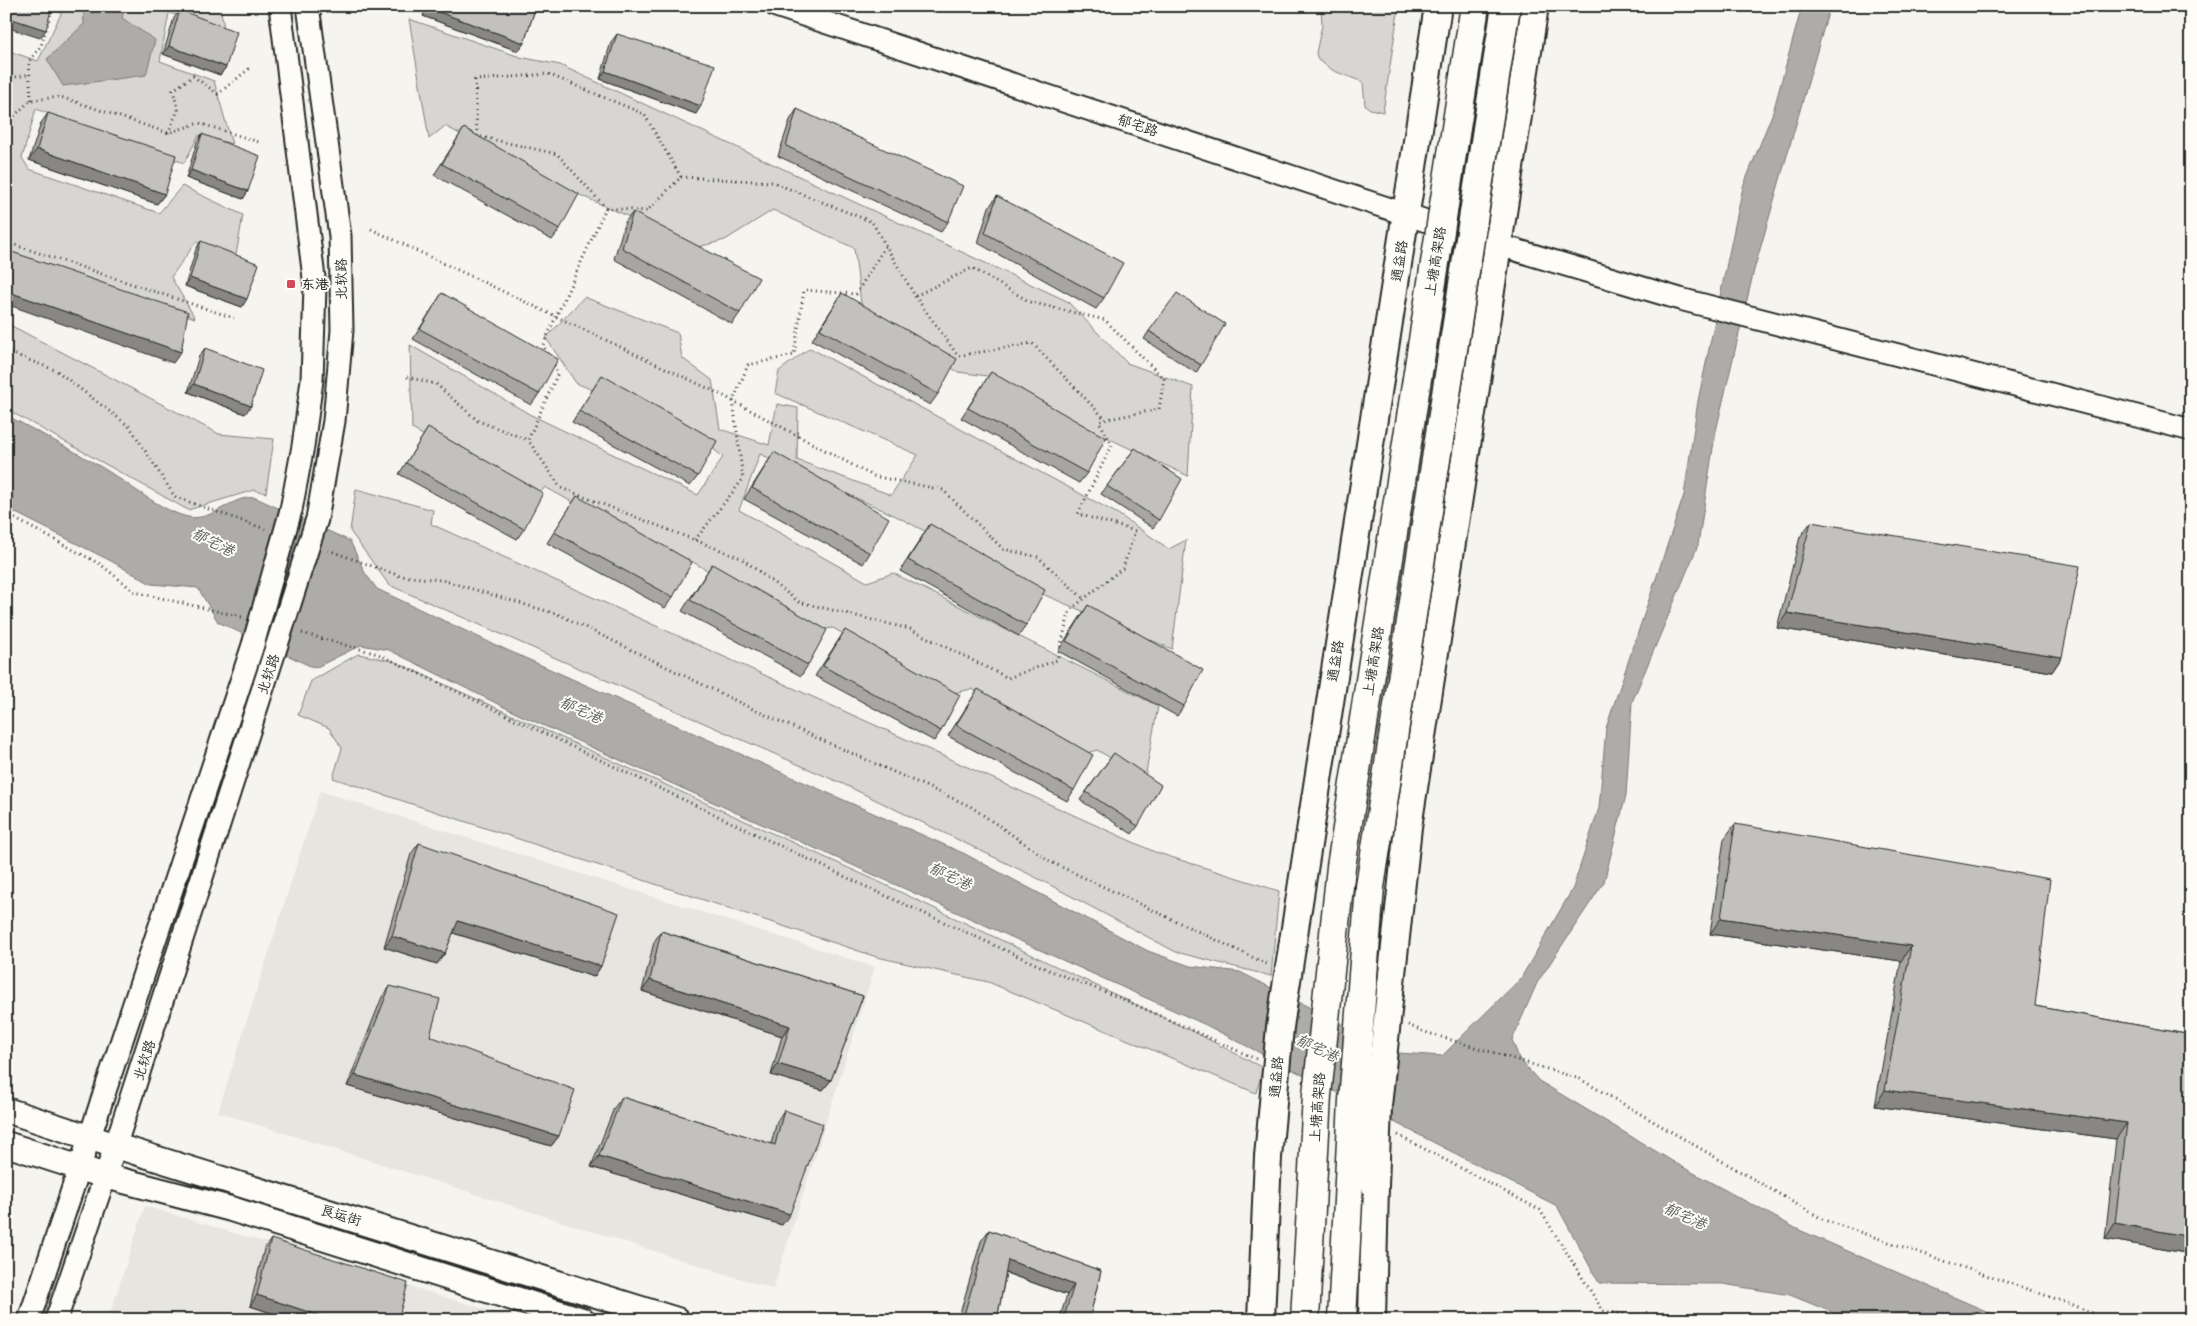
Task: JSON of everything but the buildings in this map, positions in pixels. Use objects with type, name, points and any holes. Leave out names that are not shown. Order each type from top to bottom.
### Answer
[{"type":"highway","name":"上塘高架路","points":[[1305,1320],[1317,1095],[1341,867],[1475,6]]},
{"type":"highway","points":[[1342,1320],[1353,1101],[1370,887],[1506,6]]},
{"type":"main road","name":"通益路","points":[[1261,1320],[1268,1157],[1280,1027],[1314,791],[1438,6]]},
{"type":"main road","points":[[1372,1320],[1378,1106],[1408,827],[1535,6]]},
{"type":"main road","name":"良运街","points":[[6,1110],[116,1146],[677,1320]]},
{"type":"main road","name":"良运街","points":[[6,1144],[80,1166],[105,1176],[231,1209],[582,1320]]},
{"type":"street","name":"北软路","points":[[29,1320],[253,645],[291,510],[303,446],[312,380],[315,286],[280,6]]},
{"type":"street","name":"北软路","points":[[56,1320],[116,1146],[317,519],[334,420],[342,320],[340,236],[308,6]]},
{"type":"street","name":"郁宅路","points":[[776,6],[1498,245],[1680,299],[2191,430]]},
{"type":"path","points":[[31,100],[29,61],[41,46],[53,6]]},
{"type":"path","points":[[168,133],[178,110],[172,90],[193,76],[218,94],[250,68]]},
{"type":"path","points":[[6,79],[30,74]]},
{"type":"path","points":[[681,178],[644,114],[548,74],[475,80],[477,136],[557,154],[606,208],[647,211],[681,178],[772,182],[872,222],[915,296],[958,356],[1032,343],[1106,420]]},
{"type":"path","points":[[6,134],[11,119],[31,100],[61,96],[168,133],[199,123],[259,142]]},
{"type":"path","points":[[528,440],[558,373],[543,345],[606,208]]},
{"type":"path","points":[[371,228],[733,401],[873,476],[942,490],[1002,550],[1038,557],[1084,598]]},
{"type":"path","points":[[6,242],[234,318]]},
{"type":"path","points":[[695,540],[743,479],[733,401],[748,364],[794,355],[804,290],[856,294],[886,246]]},
{"type":"path","points":[[407,377],[436,384],[478,421],[528,440],[561,488],[741,558],[799,602],[910,629],[1008,678],[1057,660],[1070,610],[1123,568],[1135,531],[1078,514],[1112,445],[1100,421],[1159,409],[1164,379],[1105,320],[1030,302],[972,268],[915,296]]},
{"type":"path","points":[[6,351],[57,371],[130,426],[176,497],[269,530]]},
{"type":"path","points":[[6,514],[100,564],[135,592],[244,618]]},
{"type":"path","points":[[325,550],[400,576],[442,580],[560,615],[759,712],[970,806],[1053,863],[1220,944],[1273,967]]},
{"type":"path","points":[[301,633],[378,654],[882,894],[1051,971],[1118,997],[1263,1062]]},
{"type":"path","points":[[1407,1025],[1424,1032],[1580,1079],[1824,1220],[2071,1304],[2109,1320]]},
{"type":"path","points":[[1393,1132],[1540,1210],[1603,1311],[1664,1320]]},
{"type":"shaded area","points":[[56,6],[220,6],[224,28],[169,13],[160,61],[214,81],[232,144],[199,135],[184,163],[36,109],[22,158],[29,169],[159,213],[182,186],[243,215],[236,255],[196,242],[171,277],[195,318],[6,255],[6,50],[38,61],[61,14]]},
{"type":"shaded area","points":[[1321,6],[1399,6],[1383,112],[1370,109],[1365,105],[1363,82],[1334,71],[1318,60],[1316,53],[1322,25]]},
{"type":"shaded area","points":[[409,19],[520,57],[560,65],[1067,301],[1127,363],[1193,387],[1188,476],[1072,421],[987,376],[958,372],[862,311],[854,248],[773,210],[725,240],[698,247],[541,178],[445,126],[429,139]]},
{"type":"shaded area","points":[[584,297],[678,333],[682,358],[712,380],[720,429],[769,445],[777,404],[798,408],[797,460],[891,495],[918,455],[775,393],[779,371],[810,348],[1118,514],[1169,549],[1186,540],[1172,649],[1047,596],[898,517],[760,454],[739,510],[867,582],[893,573],[1158,706],[1145,778],[1097,750],[1080,755],[972,689],[948,694],[833,628],[815,630],[689,560],[669,556],[545,487],[537,497],[412,429],[410,345],[531,415],[698,495],[723,457],[694,433],[576,383],[546,338]]},
{"type":"shaded area","points":[[6,323],[219,434],[274,439],[266,493],[254,490],[188,510],[6,409]]},
{"type":"shaded area","points":[[356,489],[433,510],[431,524],[1155,852],[1279,891],[1271,976],[1176,952],[1037,878],[843,784],[389,585],[350,531]]},
{"type":"shaded area","points":[[358,654],[393,661],[875,880],[1202,1036],[1263,1068],[1256,1093],[988,982],[877,957],[333,778],[342,748],[329,728],[298,715],[311,681]]},
{"type":"shaded area","points":[[320,791],[875,967],[773,1289],[218,1112]]},
{"type":"shaded area","points":[[145,1206],[521,1320],[108,1320]]},
{"type":"water","points":[[83,6],[125,6],[122,18],[155,40],[146,75],[63,86],[47,59],[84,24]]},
{"type":"water","name":"郁宅港","points":[[1802,6],[1830,6],[1754,270],[1715,435],[1698,545],[1632,702],[1626,795],[1604,882],[1537,983],[1512,1040],[1520,1060],[1539,1081],[1677,1164],[1797,1229],[1995,1315],[2021,1320],[1851,1320],[1790,1295],[1723,1284],[1599,1283],[1557,1206],[1206,1025],[518,714],[389,650],[361,645],[317,667],[310,666],[218,622],[198,588],[151,584],[111,561],[6,508],[6,415],[91,461],[156,503],[178,514],[188,517],[206,516],[239,500],[256,498],[350,541],[365,573],[377,589],[489,642],[965,854],[1148,951],[1190,966],[1240,972],[1399,1053],[1442,1056],[1521,978],[1573,888],[1599,808],[1606,728],[1684,495],[1698,401],[1743,187],[1773,112]]},
{"type":"place","name":"东港","points":[[291,284]]}]
